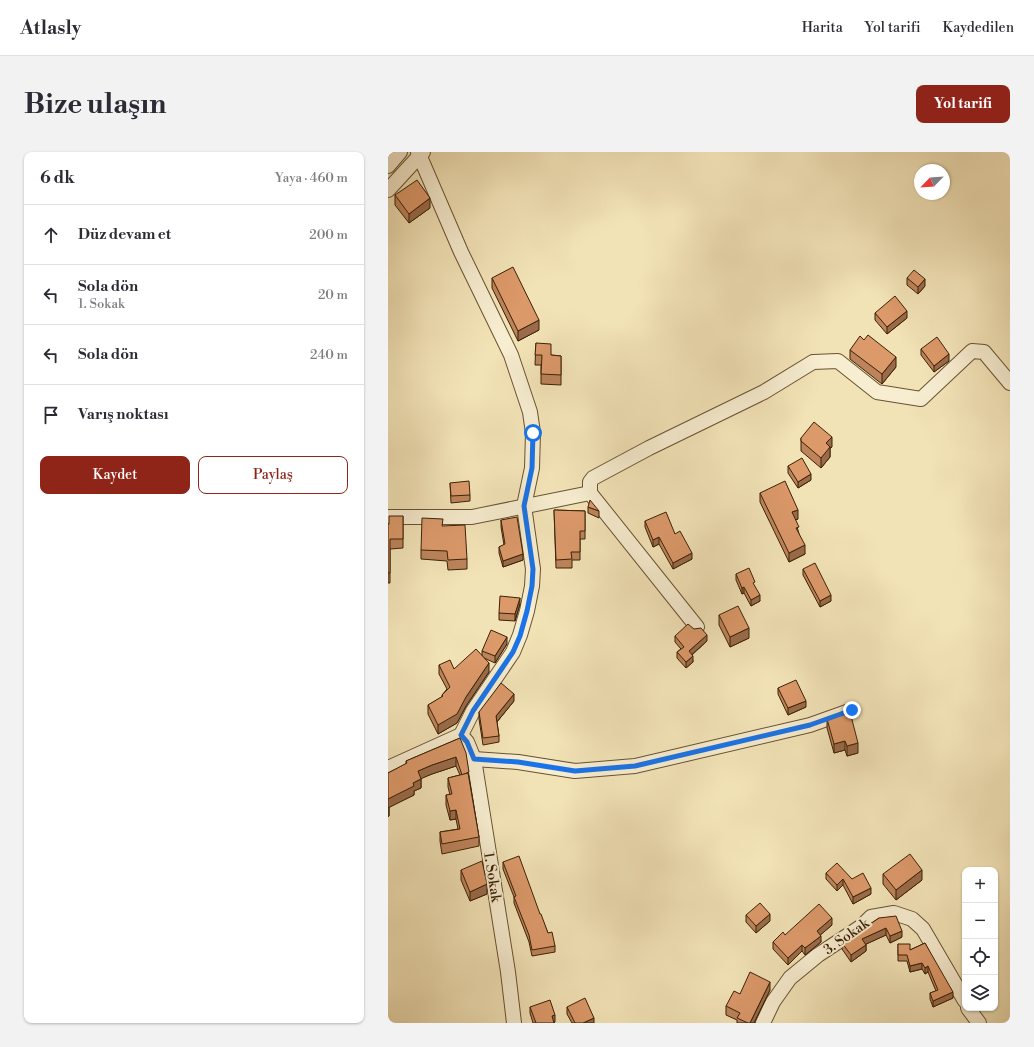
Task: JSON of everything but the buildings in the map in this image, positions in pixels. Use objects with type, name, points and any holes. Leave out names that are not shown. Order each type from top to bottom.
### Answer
[{"type":"street","points":[[388,166],[400,152]]},
{"type":"street","points":[[388,190],[420,153],[461,252],[511,356],[530,412],[534,450],[524,506],[533,569],[532,586],[520,636],[513,652],[473,711],[461,735],[388,768]]},
{"type":"street","points":[[697,627],[648,567],[618,526],[590,493],[590,482],[593,478],[649,448],[764,392],[813,362],[838,361],[877,392],[921,399],[972,350],[984,352],[1010,383]]},
{"type":"street","points":[[388,517],[472,517],[524,506],[544,504],[578,494],[590,493]]},
{"type":"street","points":[[474,759],[518,762],[575,771],[635,766],[810,725],[852,710]]},
{"type":"street","name":"1. Sokak","points":[[461,735],[467,742],[474,759],[508,972],[514,1023]]},
{"type":"street","name":"3. Sokak","points":[[763,1023],[773,1002],[790,978],[837,942],[862,926],[872,917],[894,913],[912,919],[923,929],[962,996]]},
{"type":"street","points":[[970,1011],[979,1023]]},
{"type":"route","points":[[533,433],[534,450],[532,468],[524,506],[533,569],[532,586],[520,636],[513,652],[473,711],[461,735],[471,749],[474,759],[518,762],[575,771],[635,766],[810,725],[852,710]]}]
